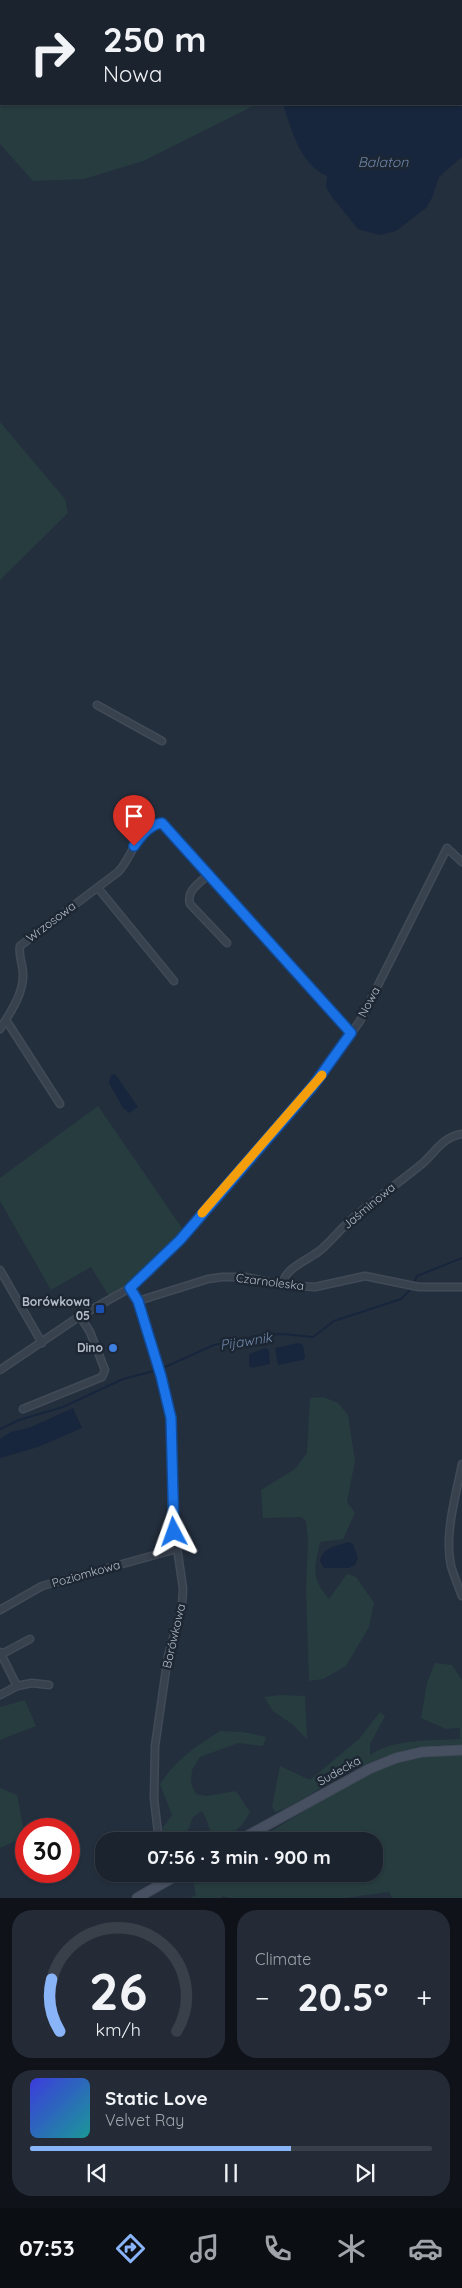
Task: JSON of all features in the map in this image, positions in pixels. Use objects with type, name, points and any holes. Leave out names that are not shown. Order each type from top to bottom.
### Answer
[{"type":"main road","name":"Sudecka","points":[[254,1832],[369,1768],[396,1758],[422,1752],[462,1750]]},
{"type":"main road","points":[[137,1898],[162,1882]]},
{"type":"street","points":[[96,705],[162,741]]},
{"type":"street","name":"Wrzosowa","points":[[0,1029],[22,987],[24,972],[19,956],[20,946],[98,888],[124,866],[140,837],[158,823],[162,823],[351,1033]]},
{"type":"street","name":"Nowa","points":[[130,1288],[180,1240],[307,1093],[351,1033],[368,1006],[448,848],[462,862]]},
{"type":"street","points":[[209,874],[190,892],[188,897],[190,904],[227,943]]},
{"type":"street","points":[[98,888],[174,982]]},
{"type":"street","points":[[6,1020],[60,1104]]},
{"type":"street","name":"Jaśminowa","points":[[283,1285],[285,1277],[292,1269],[320,1251],[349,1222],[424,1162],[448,1138],[462,1134]]},
{"type":"street","points":[[0,1270],[42,1343]]},
{"type":"street","name":"Czarnoleska","points":[[138,1301],[208,1279],[222,1277],[245,1277],[283,1285],[315,1287],[365,1276],[419,1287],[462,1288]]},
{"type":"street","points":[[0,1370],[80,1316],[130,1288]]},
{"type":"street","name":"Borówkowa","points":[[130,1288],[138,1301],[161,1376],[171,1418],[172,1514],[182,1577],[183,1600],[168,1656],[155,1754],[154,1799],[158,1832]]},
{"type":"street","points":[[22,1409],[102,1377],[105,1370],[90,1332],[80,1316]]},
{"type":"street","points":[[462,1464],[453,1517],[450,1551],[451,1566],[462,1596]]},
{"type":"street","name":"Poziomkowa","points":[[0,1610],[42,1586],[178,1549]]},
{"type":"street","points":[[17,1686],[0,1654],[30,1639]]},
{"type":"street","points":[[0,1695],[17,1686],[32,1683],[49,1685]]},
{"type":"green space","points":[[0,105],[255,105],[143,161],[84,179],[33,181],[0,144]]},
{"type":"green space","points":[[0,422],[65,499],[68,513],[0,580]]},
{"type":"green space","points":[[98,1106],[184,1231],[130,1285],[109,1296],[91,1267],[51,1290],[0,1201],[0,1178]]},
{"type":"green space","points":[[323,1397],[338,1403],[348,1415],[355,1461],[347,1502],[355,1513],[343,1539],[320,1542],[315,1566],[317,1579],[323,1592],[329,1599],[347,1574],[356,1577],[374,1603],[369,1627],[346,1666],[323,1679],[309,1681],[306,1589],[308,1539],[306,1521],[301,1517],[263,1518],[261,1490],[295,1469],[307,1453],[310,1398]]},
{"type":"green space","points":[[435,1663],[452,1665],[462,1680],[462,1745],[417,1748],[374,1761],[347,1773],[294,1804],[275,1812],[272,1806],[280,1766],[310,1780],[359,1739],[380,1712],[385,1716],[370,1744],[370,1755],[402,1743],[460,1739],[460,1728],[446,1729],[421,1718],[427,1683]]},
{"type":"green space","points":[[280,1695],[305,1696],[307,1739],[292,1724],[273,1711],[264,1697]]},
{"type":"green space","points":[[25,1700],[36,1726],[0,1740],[0,1707]]},
{"type":"green space","points":[[220,1731],[243,1732],[266,1737],[263,1746],[238,1743],[200,1757],[192,1770],[191,1783],[196,1794],[207,1796],[236,1791],[250,1812],[235,1832],[210,1832],[202,1811],[193,1817],[185,1832],[162,1832],[162,1829],[172,1815],[160,1784],[173,1767]]},
{"type":"green space","points":[[443,1750],[462,1753],[462,1898],[392,1898],[389,1892],[345,1898],[229,1898],[223,1896],[221,1898],[190,1898],[196,1895],[193,1882],[383,1882],[383,1832],[270,1832],[367,1773],[390,1763]]},
{"type":"green space","points":[[0,1788],[17,1795],[21,1818],[15,1818],[15,1841],[0,1848]]},
{"type":"water","name":"Balaton","points":[[283,105],[462,105],[462,157],[439,177],[432,198],[426,208],[396,231],[379,235],[358,229],[326,187],[327,176],[318,171],[303,155],[293,134]]},
{"type":"water","points":[[115,1074],[138,1107],[129,1113],[123,1108],[109,1083],[111,1075]]},
{"type":"water","points":[[298,1343],[303,1345],[305,1357],[303,1360],[278,1365],[275,1348]]},
{"type":"water","points":[[266,1348],[269,1351],[270,1364],[252,1368],[249,1366],[249,1354]]},
{"type":"water","points":[[73,1408],[82,1428],[38,1447],[0,1458],[0,1439],[11,1432],[31,1427]]},
{"type":"water","points":[[349,1542],[353,1544],[358,1558],[355,1565],[349,1568],[324,1568],[320,1561],[321,1556],[331,1548]]},
{"type":"waterway","name":"Pijawnik","points":[[414,1283],[417,1276],[462,1258]]},
{"type":"waterway","name":"Pijawnik","points":[[165,1367],[214,1345],[264,1335],[283,1334],[313,1337],[334,1321],[401,1299],[409,1291]]},
{"type":"waterway","name":"Pijawnik","points":[[0,1429],[19,1420],[63,1407],[123,1379],[154,1371]]},
{"type":"slow traffic","points":[[202,1213],[322,1075]]},
{"type":"place","name":"Borówkowa 05","points":[[100,1309]]},
{"type":"place","name":"Dino","points":[[113,1348]]},
{"type":"route","points":[[134,846],[140,837],[155,824],[162,823],[351,1033],[313,1086],[180,1240],[166,1256],[130,1288],[138,1301],[161,1376],[171,1418],[172,1514],[174,1532]]}]
